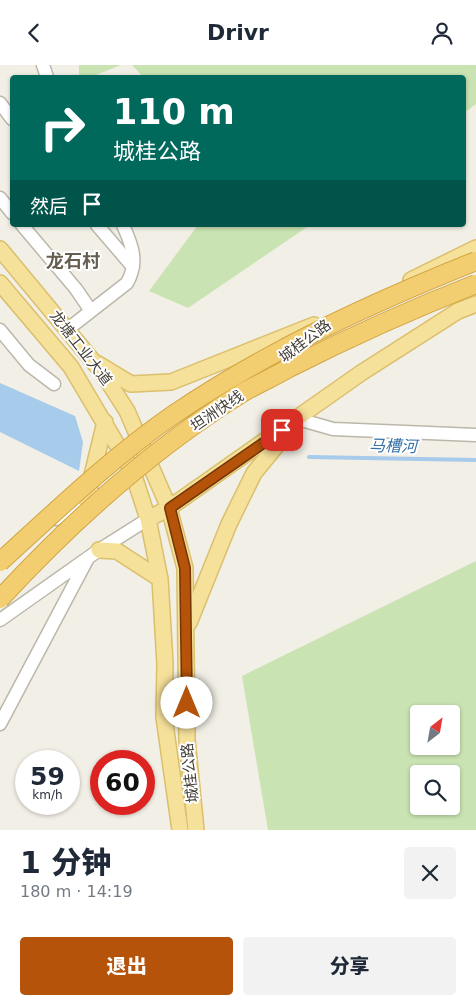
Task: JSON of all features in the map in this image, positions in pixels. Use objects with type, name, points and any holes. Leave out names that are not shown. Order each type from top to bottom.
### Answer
[{"type":"highway","name":"坦洲快线","points":[[0,563],[62,506],[172,416],[276,352],[360,309],[476,261]]},
{"type":"highway","name":"坦洲快线","points":[[0,599],[40,556],[99,500],[180,435],[243,393],[331,346],[476,284]]},
{"type":"main road","name":"城桂公路","points":[[180,830],[164,717],[165,664],[160,579],[148,519],[132,470],[178,432],[342,314],[476,248]]},
{"type":"main road","name":"龙塘工业大道","points":[[0,249],[99,367],[127,411],[148,457]]},
{"type":"main road","name":"龙塘工业大道","points":[[3,292],[71,367],[132,470]]},
{"type":"main road","points":[[148,519],[170,508],[361,373],[458,311],[476,304]]},
{"type":"main road","points":[[81,383],[94,383],[99,367],[131,384],[172,382],[342,314]]},
{"type":"main road","points":[[187,629],[229,524],[254,473],[298,419]]},
{"type":"main road","points":[[86,500],[105,423]]},
{"type":"main road","name":"城桂公路","points":[[148,457],[170,508],[185,568],[187,740],[196,830]]},
{"type":"main road","points":[[93,554],[117,551],[134,560],[160,579]]},
{"type":"street","points":[[0,103],[10,116]]},
{"type":"street","points":[[0,198],[10,210]]},
{"type":"street","points":[[24,227],[76,289],[91,311]]},
{"type":"street","points":[[100,227],[133,267]]},
{"type":"street","points":[[68,329],[127,283],[133,267],[134,252],[123,227]]},
{"type":"street","points":[[0,330],[30,365],[54,384]]},
{"type":"street","points":[[298,419],[333,429],[476,435]]},
{"type":"street","points":[[0,556],[132,470]]},
{"type":"street","points":[[0,620],[93,554],[148,519]]},
{"type":"street","points":[[0,724],[93,554]]},
{"type":"green space","points":[[79,65],[121,65],[96,75],[79,75]]},
{"type":"green space","points":[[132,65],[476,65],[476,104],[466,112],[466,75],[141,75]]},
{"type":"green space","points":[[197,227],[307,227],[188,308],[149,291]]},
{"type":"green space","points":[[476,561],[476,830],[268,830],[242,676]]},
{"type":"water","points":[[0,383],[75,416],[83,442],[79,471],[0,432]]},
{"type":"waterway","name":"马槽河","points":[[309,457],[476,460]]},
{"type":"district","name":"龙石村","points":[[73,260]]},
{"type":"route","points":[[187,703],[185,568],[170,508],[282,430]]}]
